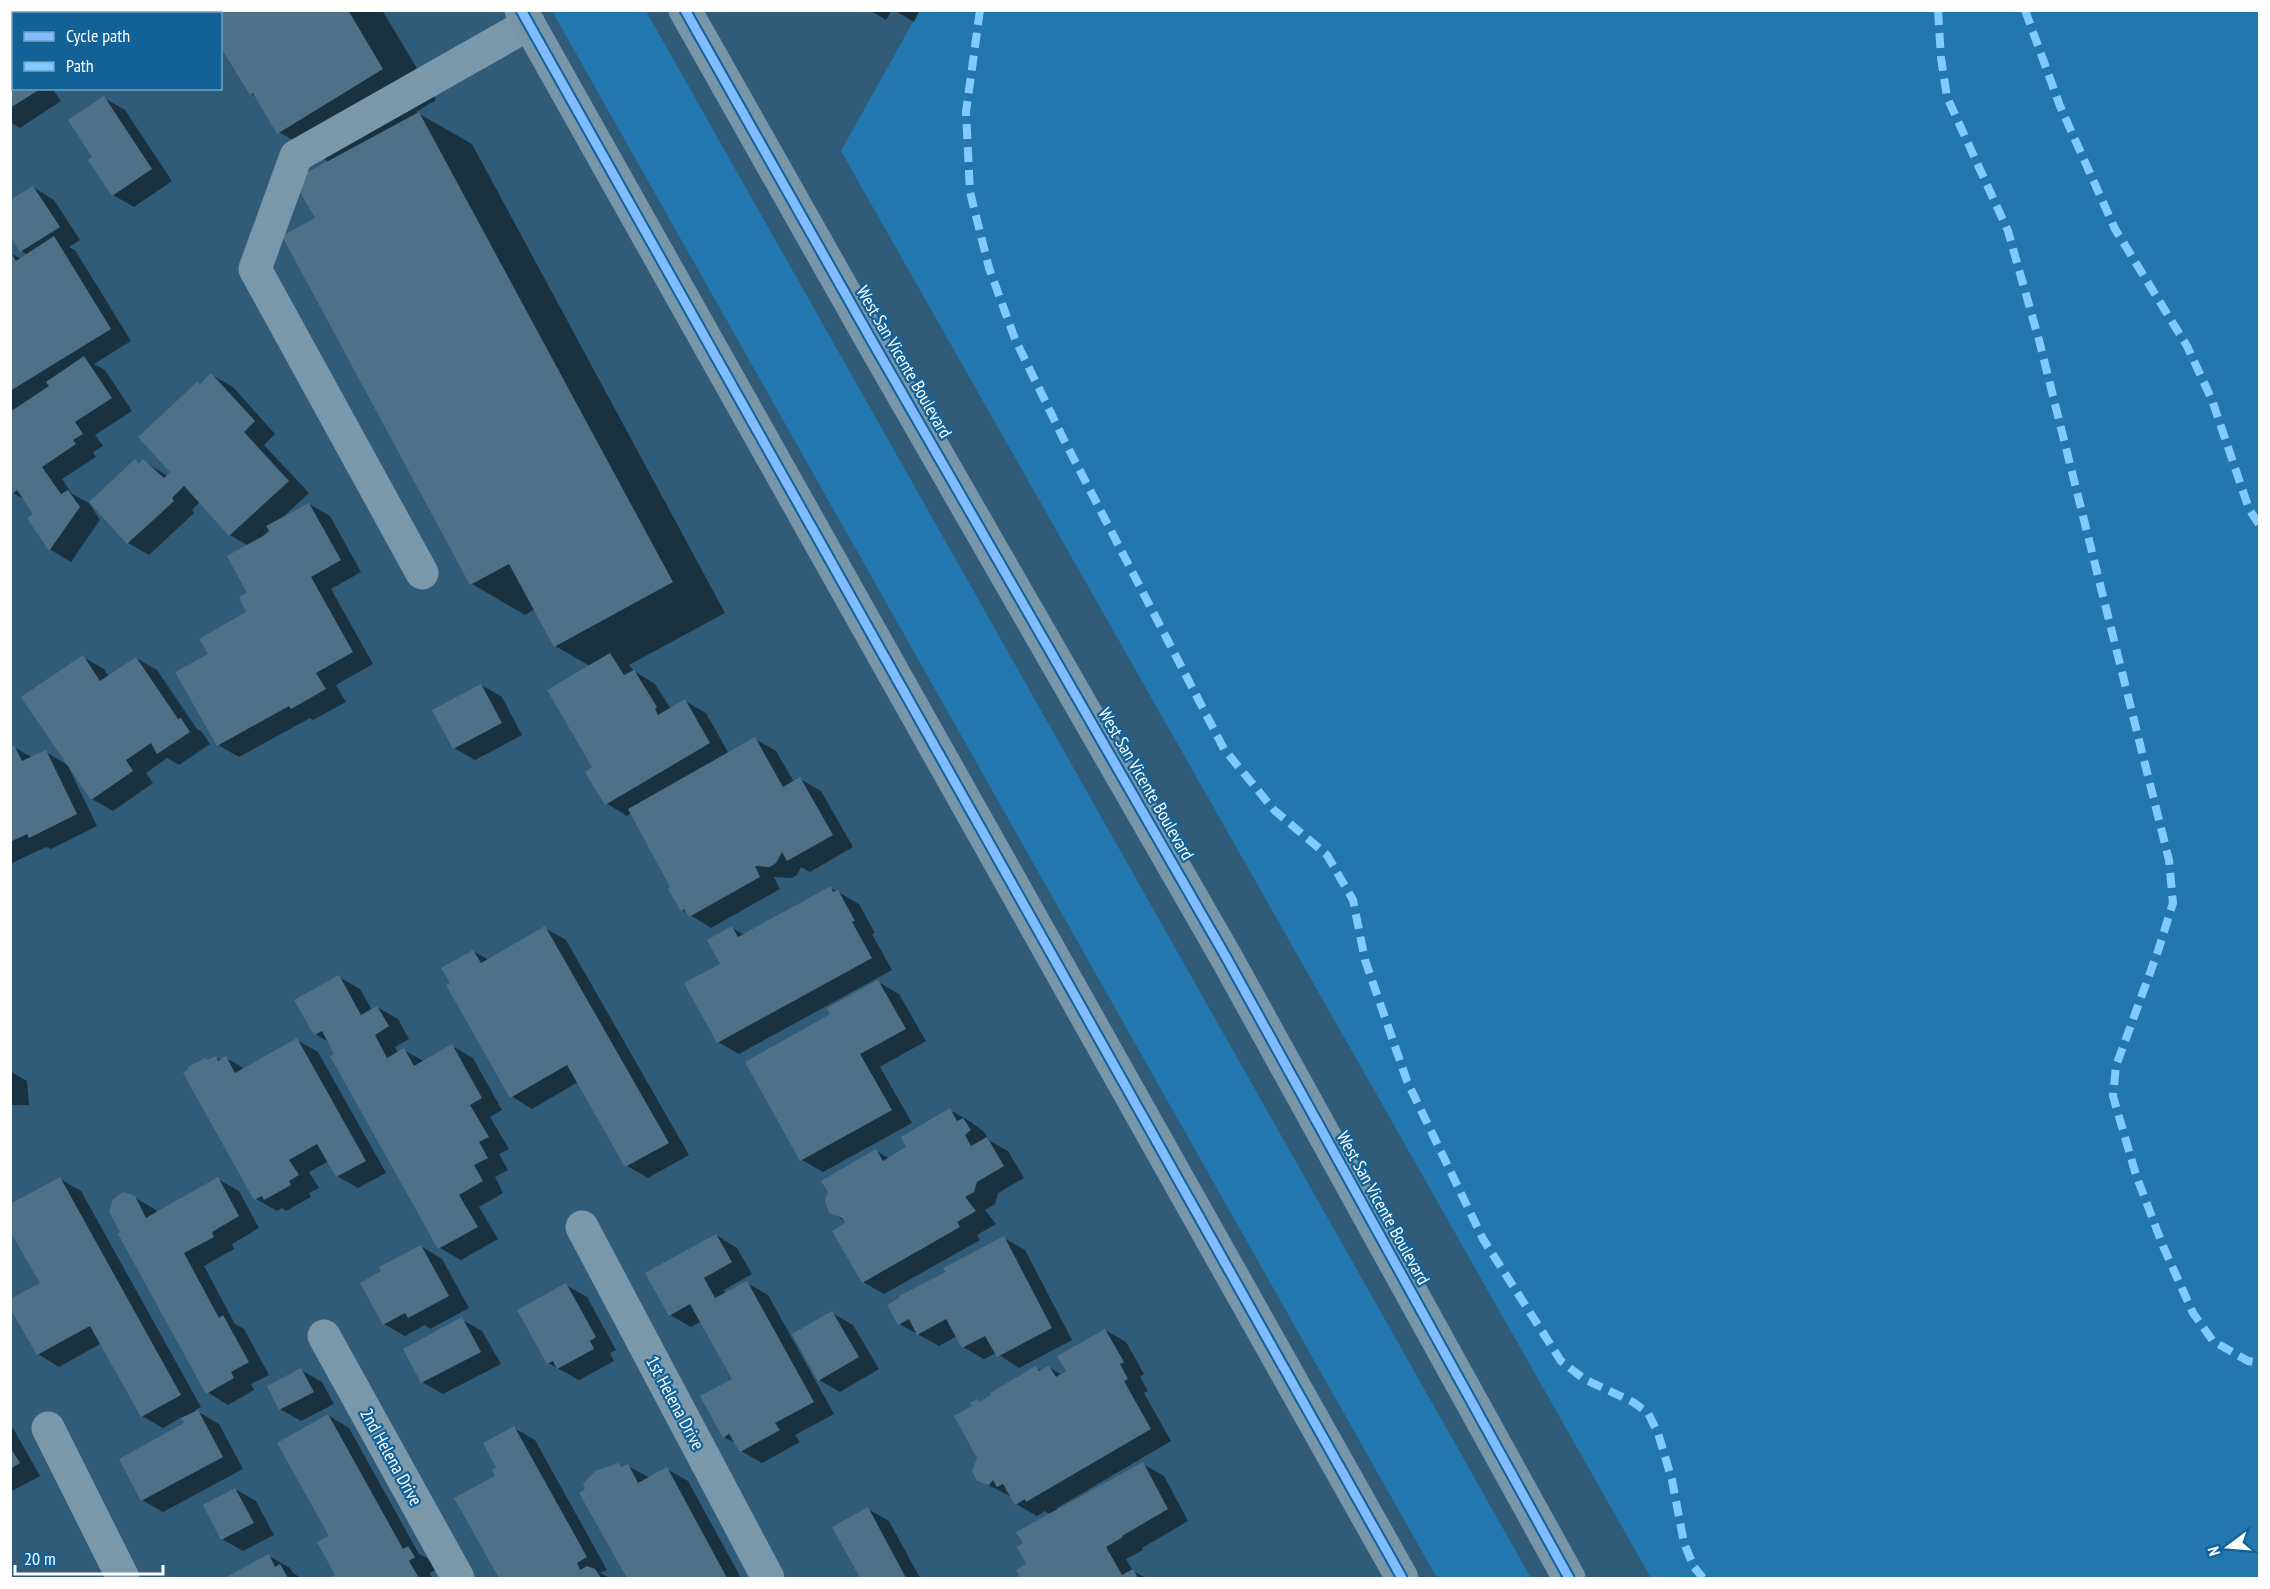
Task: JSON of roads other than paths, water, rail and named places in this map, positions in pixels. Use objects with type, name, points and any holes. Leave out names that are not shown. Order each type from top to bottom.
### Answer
[{"type":"main road","name":"West San Vicente Boulevard","points":[[685,10],[1226,957],[1569,1578]]},
{"type":"main road","points":[[525,17],[1402,1578]]},
{"type":"street","points":[[422,573],[255,269],[296,156],[525,17]]},
{"type":"street","name":"1st Helena Drive","points":[[582,1227],[768,1578]]},
{"type":"street","name":"2nd Helena Drive","points":[[324,1336],[458,1578]]},
{"type":"street","points":[[48,1428],[123,1578]]}]
